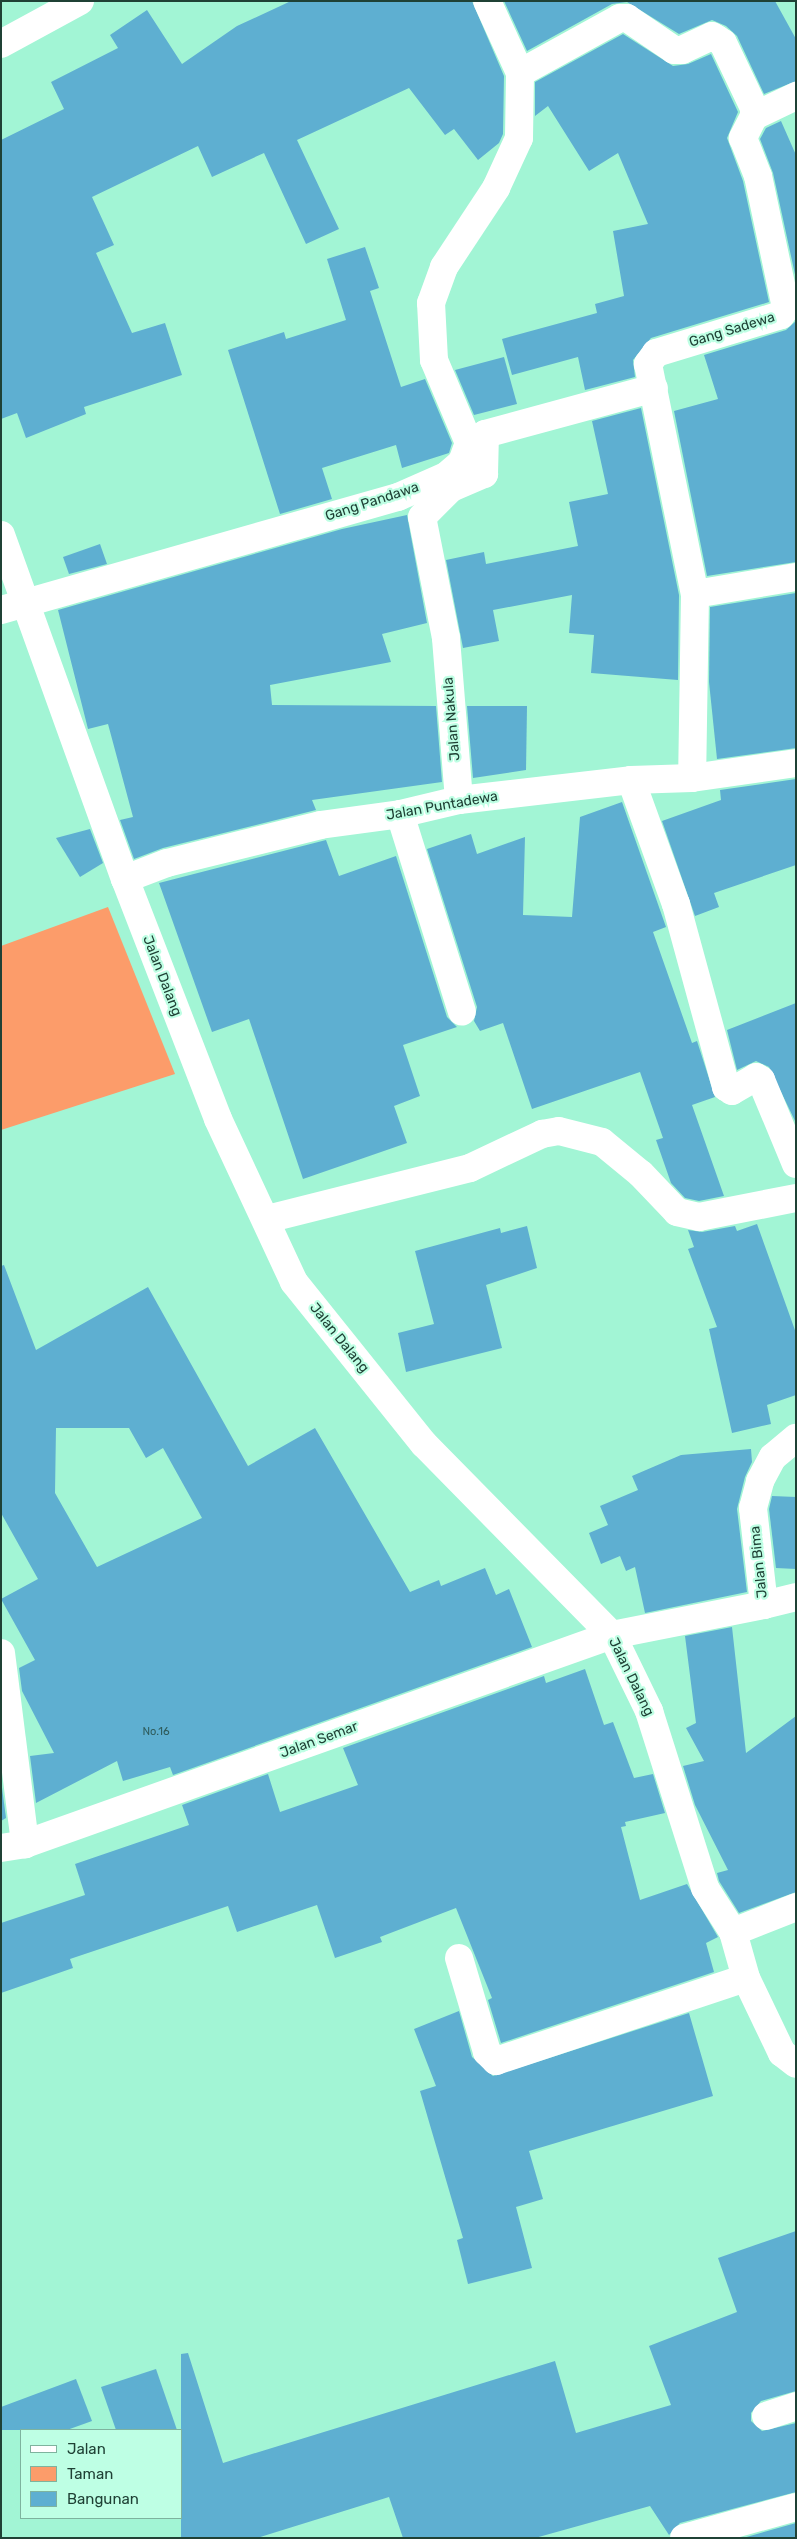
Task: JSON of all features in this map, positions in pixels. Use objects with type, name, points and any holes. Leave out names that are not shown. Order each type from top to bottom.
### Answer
[{"type":"street","points":[[1,44],[80,1]]},
{"type":"street","name":"Gang Pandawa","points":[[1,610],[27,601],[398,497],[446,476],[462,462],[469,443],[434,360],[431,303],[444,267],[496,188],[519,138],[520,73],[486,1]]},
{"type":"street","points":[[520,73],[620,18],[628,18],[674,50],[682,50],[712,36],[723,43],[754,108],[754,116],[796,96]]},
{"type":"street","name":"Gang Sadewa","points":[[692,778],[695,594],[648,364],[656,353],[781,315],[786,308],[758,176],[743,138],[754,116]]},
{"type":"street","name":"Jalan Nakula","points":[[459,800],[446,638],[422,517],[451,488],[484,474],[485,434],[654,388]]},
{"type":"street","name":"Jalan Dalang","points":[[1,534],[27,601],[125,879],[218,1119],[251,1193],[267,1219],[294,1282],[424,1444],[612,1635],[649,1711],[684,1814],[704,1888],[733,1932],[746,1978],[782,2054],[796,2064]]},
{"type":"street","points":[[695,594],[796,577]]},
{"type":"street","name":"Jalan Puntadewa","points":[[125,879],[167,863],[320,825],[400,814],[459,800],[631,780],[692,778],[796,763]]},
{"type":"street","points":[[631,780],[676,904],[726,1087],[732,1091],[756,1077],[761,1080],[796,1164]]},
{"type":"street","points":[[400,814],[462,1012]]},
{"type":"street","points":[[267,1219],[470,1168],[542,1134],[559,1131],[602,1142],[641,1174],[677,1212],[699,1217],[796,1198]]},
{"type":"street","name":"Jalan Bima","points":[[612,1635],[764,1605],[759,1588],[753,1508],[760,1481],[773,1457],[796,1438]]},
{"type":"street","points":[[764,1605],[796,1597]]},
{"type":"street","name":"Jalan Semar","points":[[1,1653],[13,1846],[612,1635]]},
{"type":"street","points":[[733,1932],[796,1907]]},
{"type":"street","points":[[459,1958],[487,2052],[496,2060],[746,1978]]},
{"type":"street","points":[[766,2416],[796,2406]]},
{"type":"street","points":[[684,2538],[796,2507]]},
{"type":"green space","points":[[108,907],[175,1074],[1,1130],[1,946]]},
{"type":"building","points":[[291,1],[472,1],[504,76],[503,134],[499,143],[478,160],[454,129],[445,135],[409,88],[297,140],[339,229],[306,244],[264,153],[212,177],[198,146],[92,197],[114,245],[96,253],[132,333],[165,323],[182,375],[84,407],[86,414],[26,438],[17,413],[1,419],[1,140],[64,109],[51,82],[118,48],[110,35],[147,10],[182,64],[237,26]]},
{"type":"building","points":[[504,1],[775,1],[796,39],[796,81],[764,94],[737,36],[726,26],[712,20],[679,34],[627,2],[612,4],[527,51]]},
{"type":"building","points":[[623,34],[673,66],[688,64],[711,54],[738,112],[727,138],[743,181],[769,302],[651,338],[633,360],[635,377],[585,390],[578,357],[512,375],[502,339],[597,313],[595,304],[624,296],[613,231],[648,224],[618,153],[589,171],[548,106],[535,116],[535,82]]},
{"type":"building","points":[[781,121],[796,155],[796,279],[773,173],[760,139],[766,128]]},
{"type":"building","points":[[365,247],[379,288],[370,291],[401,387],[425,379],[452,443],[449,453],[402,468],[396,445],[322,468],[332,499],[280,514],[228,350],[284,332],[286,339],[346,320],[327,259]]},
{"type":"building","points":[[796,321],[796,562],[707,576],[674,411],[718,399],[704,355],[786,330]]},
{"type":"building","points":[[504,357],[517,404],[474,415],[455,370]]},
{"type":"building","points":[[641,408],[679,595],[678,680],[591,673],[594,635],[569,633],[572,595],[493,610],[499,641],[463,648],[446,560],[484,552],[486,564],[578,546],[569,502],[608,494],[592,421]]},
{"type":"building","points":[[407,515],[427,623],[382,634],[391,662],[270,685],[272,705],[436,706],[442,782],[312,800],[316,810],[163,848],[134,859],[120,820],[133,817],[108,724],[88,729],[58,610],[342,529]]},
{"type":"building","points":[[100,544],[107,564],[69,574],[63,557]]},
{"type":"building","points":[[796,593],[796,748],[717,759],[709,682],[710,607]]},
{"type":"building","points":[[467,706],[527,706],[526,770],[473,778]]},
{"type":"building","points":[[796,779],[796,865],[714,893],[719,907],[695,916],[662,821],[721,800],[720,790]]},
{"type":"building","points":[[622,802],[666,927],[653,932],[692,1043],[697,1041],[715,1097],[692,1105],[724,1196],[699,1201],[685,1198],[671,1183],[656,1140],[663,1138],[640,1072],[532,1109],[503,1023],[480,1031],[474,1021],[477,1007],[427,849],[471,834],[477,854],[525,837],[523,915],[572,917],[580,817]]},
{"type":"building","points":[[90,829],[103,863],[80,877],[56,838]]},
{"type":"building","points":[[326,840],[339,876],[396,856],[447,1017],[457,1027],[403,1045],[420,1096],[394,1106],[407,1143],[303,1179],[249,1019],[212,1032],[159,883]]},
{"type":"building","points":[[796,1003],[796,1123],[769,1067],[756,1061],[737,1070],[727,1030]]},
{"type":"building","points":[[757,1224],[796,1333],[796,1395],[767,1405],[771,1424],[732,1433],[709,1329],[717,1327],[688,1249],[694,1247],[688,1230],[702,1232],[735,1226],[737,1231]]},
{"type":"building","points":[[527,1226],[537,1268],[486,1285],[502,1348],[406,1372],[398,1333],[434,1324],[415,1251],[500,1228],[501,1233]]},
{"type":"building","points":[[4,1265],[36,1350],[148,1287],[248,1466],[315,1428],[410,1592],[439,1580],[441,1586],[485,1568],[496,1595],[509,1589],[532,1647],[173,1775],[170,1767],[123,1781],[117,1761],[36,1803],[30,1756],[54,1753],[22,1691],[19,1668],[35,1660],[1,1599],[38,1579],[1,1513],[1,1266]],"holes":[[[56,1428],[129,1428],[146,1458],[163,1448],[202,1518],[97,1567],[55,1493]]]},
{"type":"building","points":[[751,1449],[752,1462],[745,1477],[737,1509],[747,1592],[645,1613],[635,1567],[626,1571],[620,1556],[601,1564],[589,1533],[608,1525],[600,1506],[638,1490],[632,1476],[681,1455]]},
{"type":"building","points":[[772,1496],[796,1497],[796,1569],[776,1568],[769,1509]]},
{"type":"building","points":[[732,1627],[746,1753],[796,1716],[796,1892],[739,1913],[719,1881],[717,1873],[728,1870],[695,1805],[683,1766],[704,1761],[686,1728],[696,1723],[685,1636]]},
{"type":"building","points":[[585,1669],[604,1725],[613,1722],[634,1778],[653,1774],[665,1813],[625,1822],[626,1826],[621,1827],[640,1900],[687,1884],[718,1937],[706,1943],[714,1972],[501,2043],[488,2000],[492,1998],[456,1908],[380,1937],[382,1942],[335,1958],[317,1905],[237,1932],[228,1906],[70,1959],[73,1968],[1,1993],[1,1923],[85,1895],[75,1864],[189,1825],[182,1805],[268,1774],[280,1812],[358,1785],[343,1748],[544,1676],[546,1683]]},
{"type":"building","points":[[1,1780],[6,1818],[1,1821]]},
{"type":"building","points":[[459,2011],[472,2057],[493,2076],[689,2013],[713,2096],[529,2151],[543,2199],[516,2207],[532,2268],[468,2284],[457,2240],[463,2238],[420,2091],[436,2086],[414,2029]]},
{"type":"building","points":[[796,2231],[796,2391],[761,2401],[751,2413],[751,2421],[762,2431],[796,2423],[796,2492],[680,2523],[669,2535],[650,2506],[535,2538],[403,2538],[389,2497],[257,2538],[181,2538],[181,2354],[188,2353],[223,2463],[555,2361],[576,2433],[671,2405],[649,2346],[737,2312],[718,2258]]},
{"type":"building","points":[[156,2369],[177,2429],[116,2429],[101,2387]]},
{"type":"building","points":[[76,2379],[92,2421],[70,2429],[1,2430],[1,2407]]},
{"type":"building","points":[[796,2523],[796,2538],[743,2538]]}]
